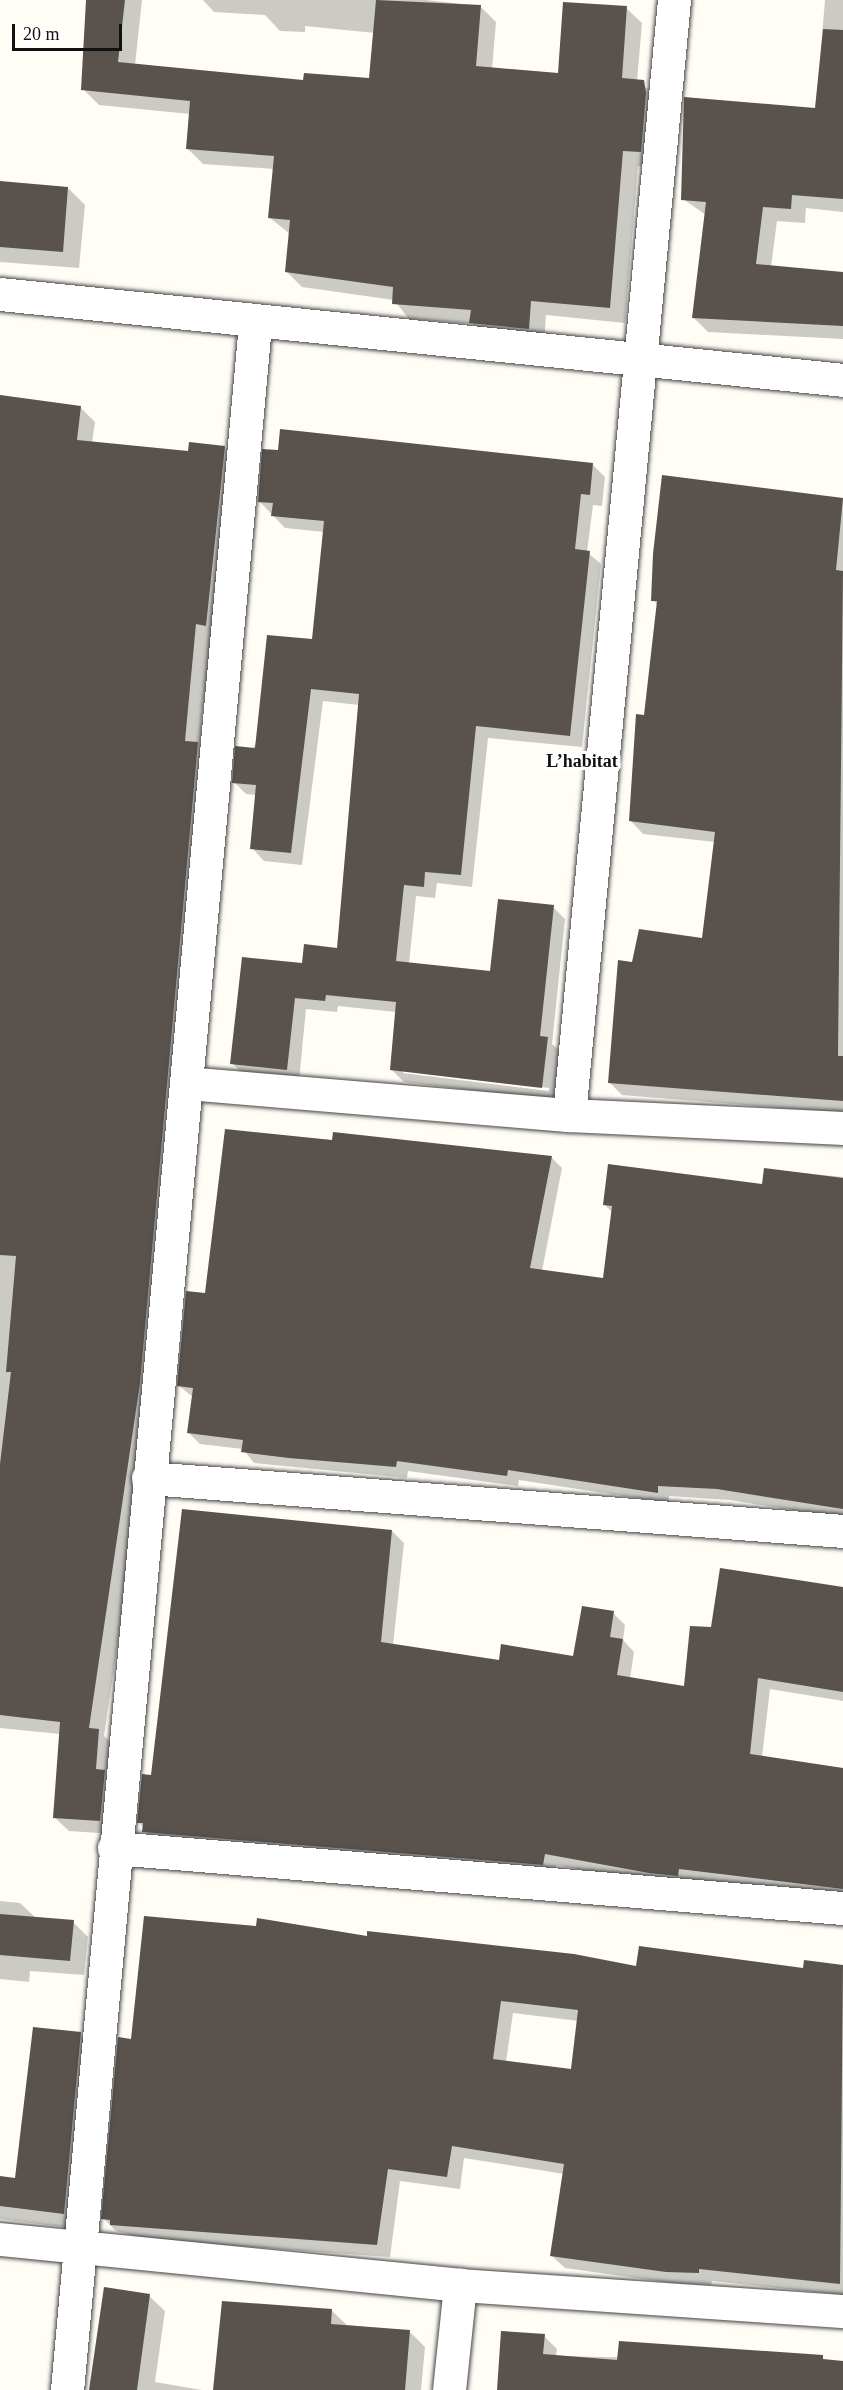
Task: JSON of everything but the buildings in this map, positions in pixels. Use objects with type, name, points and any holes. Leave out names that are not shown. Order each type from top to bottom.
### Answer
[{"type":"street","points":[[569,1115],[674,0]]},
{"type":"street","points":[[0,294],[255,323],[843,380]]},
{"type":"street","points":[[67,2390],[114,1848],[255,323]]},
{"type":"street","points":[[186,1083],[569,1115],[843,1128]]},
{"type":"street","points":[[148,1478],[843,1531]]},
{"type":"street","points":[[114,1848],[843,1908]]},
{"type":"street","points":[[0,2239],[79,2245],[460,2285],[843,2311]]},
{"type":"street","points":[[449,2390],[460,2285]]},
{"type":"district","name":"L’habitat","points":[[582,761]]}]
